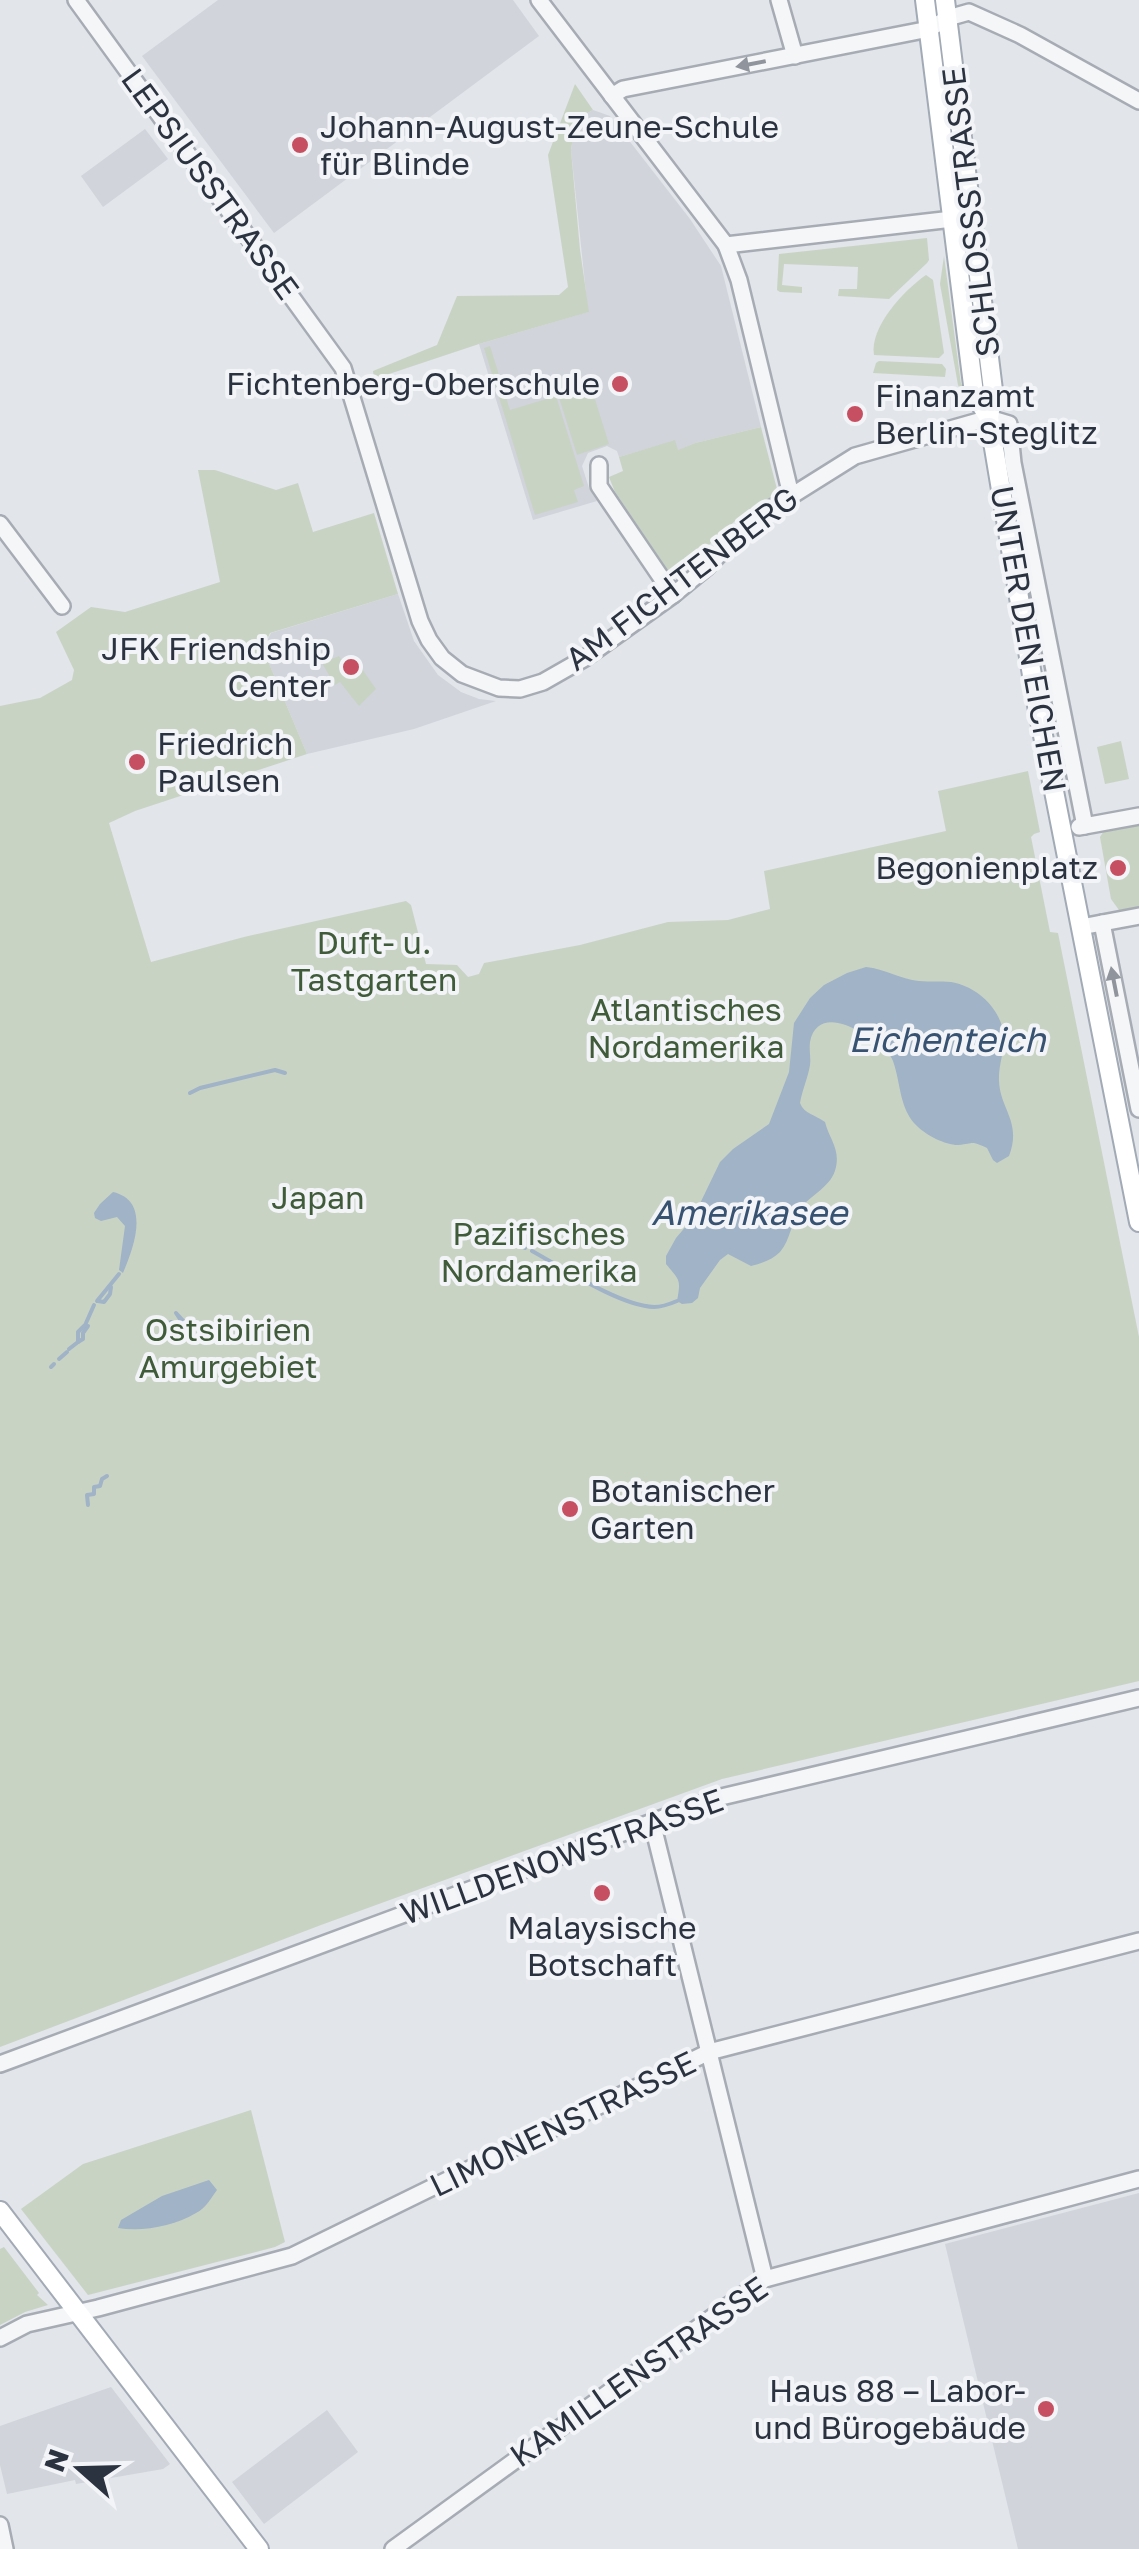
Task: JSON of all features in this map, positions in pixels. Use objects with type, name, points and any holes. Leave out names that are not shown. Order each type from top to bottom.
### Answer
[{"type":"main road","name":"SCHLOSSSTRASSE","points":[[926,0],[922,30],[963,218],[992,390],[989,418]]},
{"type":"main road","name":"SCHLOSSSTRASSE","points":[[946,9],[963,218]]},
{"type":"main road","name":"UNTER DEN EICHEN","points":[[989,418],[1037,706],[1139,1222]]},
{"type":"main road","points":[[0,2211],[259,2549]]},
{"type":"street","name":"LEPSIUSSTRASSE","points":[[76,0],[343,368]]},
{"type":"street","points":[[539,0],[726,246],[738,280],[791,495]]},
{"type":"street","points":[[779,0],[794,56]]},
{"type":"street","points":[[612,96],[623,89],[922,30],[946,9],[988,20],[1139,101]]},
{"type":"street","points":[[726,246],[963,218]]},
{"type":"street","name":"AM FICHTENBERG","points":[[343,368],[428,640],[462,674],[499,688],[520,689],[543,682],[585,658],[673,595],[734,538],[791,495],[854,456],[989,418]]},
{"type":"street","name":"UNTER DEN EICHEN","points":[[989,418],[1009,424],[1020,500],[1085,826]]},
{"type":"street","points":[[599,465],[599,486],[673,595]]},
{"type":"street","points":[[0,524],[62,606]]},
{"type":"street","points":[[1063,830],[1139,816]]},
{"type":"street","points":[[1081,927],[1139,916]]},
{"type":"street","points":[[1102,923],[1139,1109]]},
{"type":"street","name":"WILLDENOWSTRASSE","points":[[0,2064],[716,1798],[1139,1698]]},
{"type":"street","points":[[652,1822],[765,2279]]},
{"type":"street","name":"LIMONENSTRASSE","points":[[0,2338],[27,2324],[292,2256],[709,2052],[1139,1941]]},
{"type":"street","name":"KAMILLENSTRASSE","points":[[393,2549],[765,2279],[1139,2179]]},
{"type":"street","points":[[0,2525],[5,2549]]},
{"type":"shaded area","name":"Johann-August-Zeune-Schule für Blinde","points":[[218,0],[513,0],[539,36],[274,233],[142,56]]},
{"type":"shaded area","name":"Fichtenberg-Oberschule","points":[[593,110],[610,116],[690,219],[721,266],[761,427],[677,451],[674,441],[619,457],[617,451],[607,446],[588,453],[582,466],[597,501],[533,520],[479,344],[588,312],[571,150],[582,116]]},
{"type":"shaded area","points":[[145,129],[168,159],[103,207],[81,176]]},
{"type":"shaded area","name":"JFK Friendship Center","points":[[398,594],[414,641],[438,675],[461,692],[496,701],[414,729],[307,754],[263,649],[271,633]]},
{"type":"shaded area","points":[[1139,2193],[1139,2549],[1018,2549],[945,2244]]},
{"type":"shaded area","points":[[111,2387],[170,2464],[163,2469],[76,2484],[75,2480],[7,2494],[0,2465],[0,2426]]},
{"type":"shaded area","points":[[327,2410],[358,2452],[264,2524],[232,2482]]},
{"type":"green space","points":[[575,84],[593,110],[580,121],[571,150],[589,312],[374,379],[373,371],[437,345],[457,296],[559,295],[568,287],[548,155]]},
{"type":"green space","points":[[927,238],[929,260],[889,299],[838,296],[839,289],[857,289],[858,267],[784,264],[782,285],[802,287],[802,293],[777,290],[779,254]]},
{"type":"green space","points":[[944,256],[961,384],[967,389],[958,385],[940,284]]},
{"type":"green space","points":[[926,275],[933,280],[944,353],[939,358],[874,355],[882,322]]},
{"type":"green space","points":[[490,346],[510,410],[556,396],[584,486],[574,490],[578,502],[535,515],[484,348]]},
{"type":"green space","points":[[879,361],[942,364],[945,377],[873,373]]},
{"type":"green space","points":[[589,380],[609,444],[577,455],[557,391]]},
{"type":"green space","points":[[761,427],[778,493],[735,521],[673,578],[615,492],[609,477],[623,471],[619,457],[675,440],[678,450]]},
{"type":"green space","name":"Botanischer Garten","points":[[198,470],[215,470],[276,490],[298,483],[313,532],[374,513],[398,594],[270,633],[263,649],[307,754],[109,823],[151,962],[406,901],[411,905],[426,964],[457,965],[468,977],[479,974],[484,963],[580,945],[668,922],[728,920],[770,909],[764,871],[946,831],[938,791],[1028,771],[1040,832],[1031,837],[1050,932],[1058,933],[1139,1337],[1139,1681],[722,1779],[0,2047],[0,706],[40,698],[72,680],[74,670],[56,632],[91,607],[125,612],[220,582]]},
{"type":"green space","points":[[339,656],[344,664],[355,659],[376,689],[359,706],[340,682],[335,685],[322,663]]},
{"type":"green space","points":[[1121,741],[1129,779],[1105,784],[1097,747]]},
{"type":"green space","points":[[1139,820],[1139,907],[1119,910],[1111,899],[1100,837],[1107,826]]},
{"type":"green space","points":[[251,2110],[285,2242],[275,2247],[88,2295],[21,2209],[83,2164]]},
{"type":"green space","points":[[4,2247],[48,2305],[0,2325],[0,2249]]},
{"type":"water","points":[[866,967],[912,980],[960,984],[983,997],[994,1010],[1004,1033],[999,1081],[1012,1125],[1009,1156],[997,1163],[987,1148],[974,1143],[947,1143],[925,1133],[907,1112],[887,1052],[851,1027],[823,1024],[817,1027],[810,1042],[810,1065],[800,1103],[825,1122],[837,1155],[834,1174],[800,1209],[777,1255],[751,1266],[728,1254],[700,1288],[698,1298],[682,1304],[677,1301],[678,1281],[666,1264],[666,1256],[693,1218],[720,1162],[769,1124],[789,1072],[794,1023],[810,998],[824,985]]},
{"type":"water","points":[[113,1192],[125,1197],[136,1215],[135,1239],[123,1273],[119,1270],[125,1226],[117,1217],[101,1221],[94,1213]]},
{"type":"water","points":[[209,2180],[217,2190],[196,2213],[158,2227],[118,2228],[121,2220],[162,2196]]},
{"type":"waterway","points":[[190,1093],[275,1070],[285,1073]]},
{"type":"waterway","points":[[477,1231],[486,1233]]},
{"type":"waterway","points":[[494,1236],[508,1240]]},
{"type":"waterway","points":[[512,1242],[525,1248]]},
{"type":"waterway","points":[[532,1251],[625,1300],[654,1307],[677,1301]]},
{"type":"waterway","points":[[97,1301],[119,1274]]},
{"type":"waterway","points":[[98,1301],[104,1302],[111,1287]]},
{"type":"waterway","points":[[86,1323],[94,1305]]},
{"type":"waterway","points":[[168,1328],[171,1322],[184,1325],[176,1313],[187,1325]]},
{"type":"waterway","points":[[69,1349],[78,1342],[78,1332],[85,1325]]},
{"type":"waterway","points":[[78,1342],[88,1326]]},
{"type":"waterway","points":[[59,1359],[67,1352]]},
{"type":"waterway","points":[[51,1367],[54,1364]]},
{"type":"waterway","points":[[88,1505],[87,1495],[94,1494],[94,1487],[100,1486],[107,1476]]},
{"type":"place","name":"Johann-August-Zeune-Schule für Blinde","points":[[300,145]]},
{"type":"place","name":"Fichtenberg-Oberschule","points":[[620,384]]},
{"type":"place","name":"Finanzamt Berlin-Steglitz","points":[[855,414]]},
{"type":"place","name":"JFK Friendship Center","points":[[351,667]]},
{"type":"place","name":"Friedrich Paulsen","points":[[137,762]]},
{"type":"place","name":"Begonienplatz","points":[[1118,868]]},
{"type":"place","name":"Botanischer Garten","points":[[570,1509]]},
{"type":"place","name":"Malaysische Botschaft","points":[[602,1893]]},
{"type":"place","name":"Haus 88 – Labor- und Bürogebäude","points":[[1046,2409]]},
{"type":"park label","name":"Duft- u. Tastgarten","points":[[374,962]]},
{"type":"park label","name":"Atlantisches Nordamerika","points":[[686,1028]]},
{"type":"park label","name":"Japan","points":[[318,1198]]},
{"type":"park label","name":"Pazifisches Nordamerika","points":[[539,1252]]},
{"type":"park label","name":"Ostsibirien Amurgebiet","points":[[228,1348]]},
{"type":"water label","name":"Eichenteich","points":[[947,1040]]},
{"type":"water label","name":"Amerikasee","points":[[749,1213]]}]
